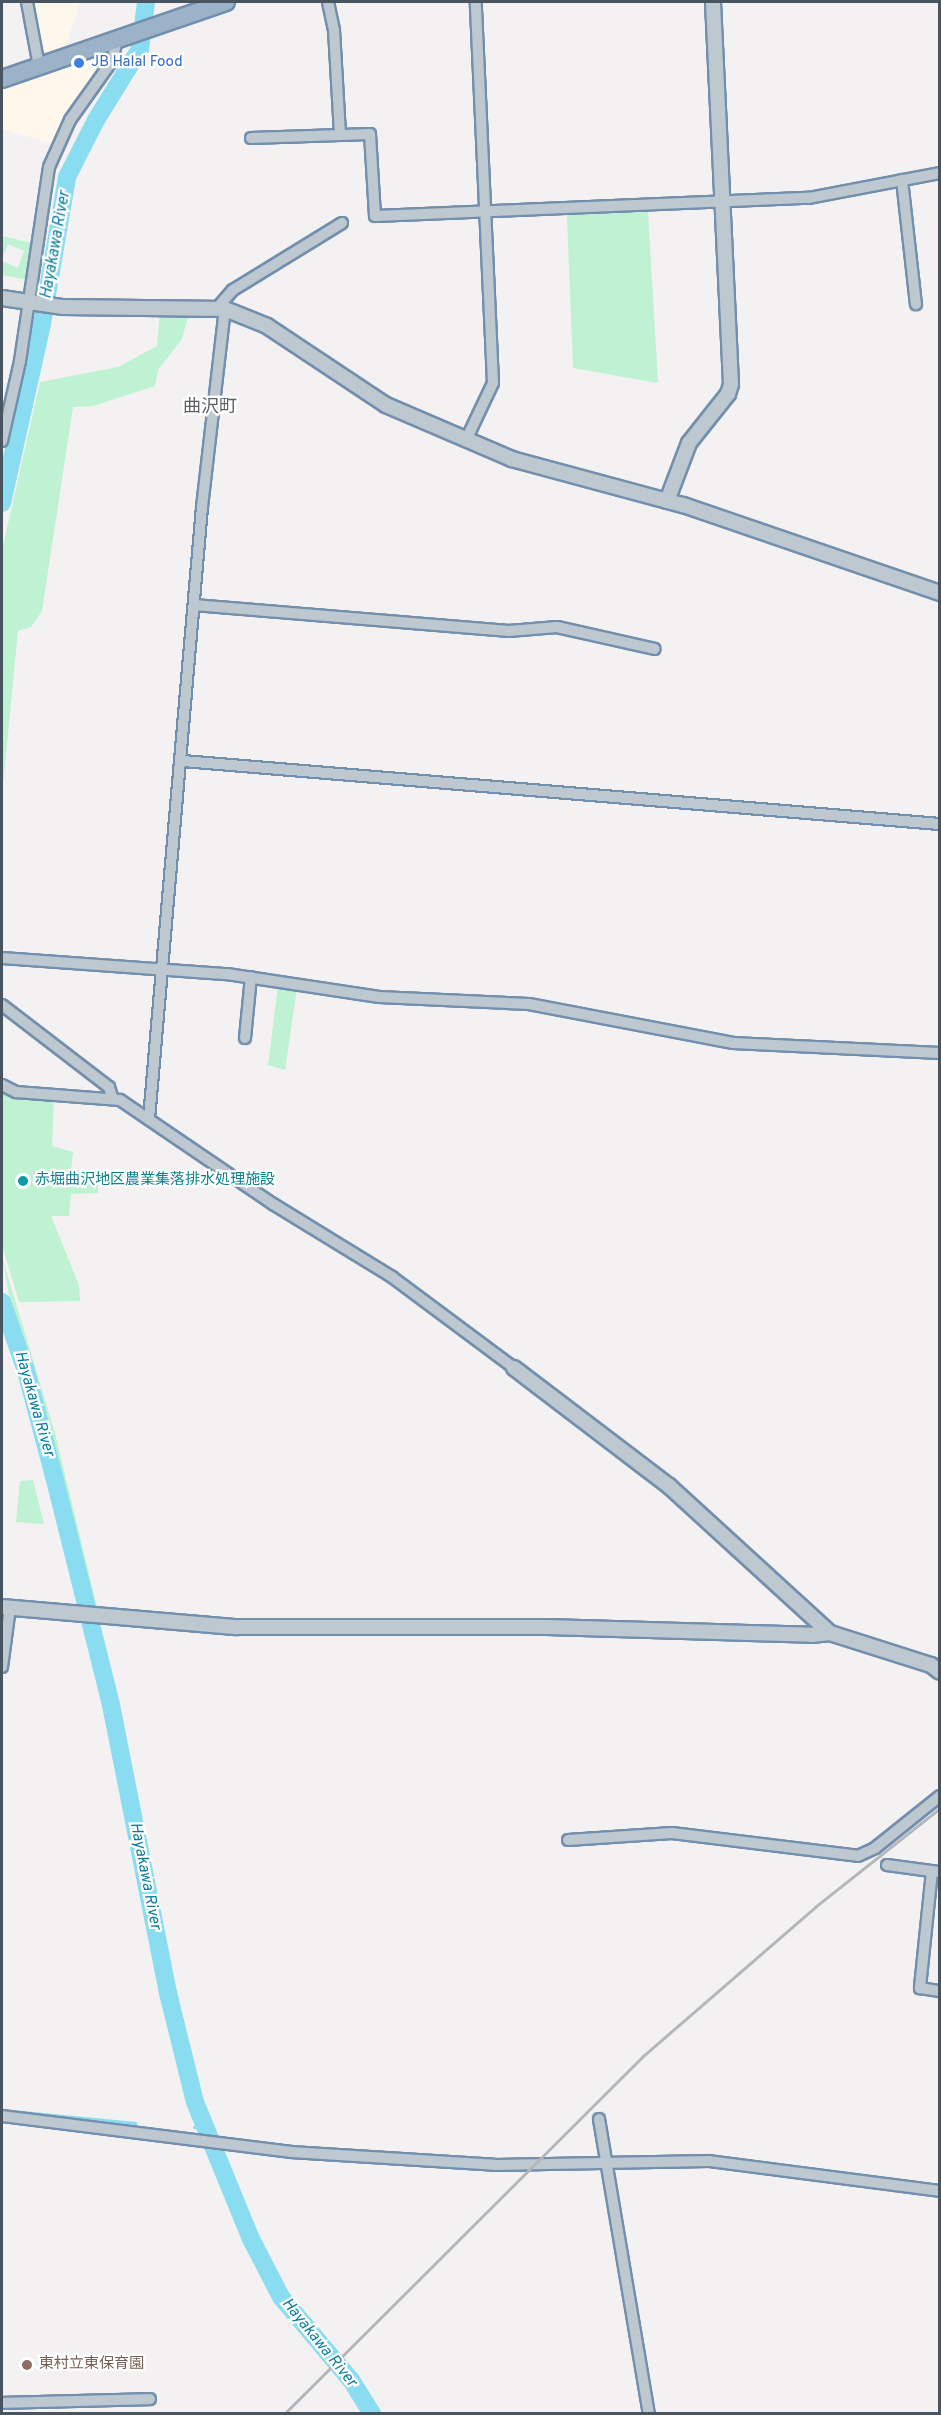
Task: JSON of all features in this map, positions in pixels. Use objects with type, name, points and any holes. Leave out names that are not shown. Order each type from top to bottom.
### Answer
[{"type":"highway","points":[[2,79],[226,2]]},
{"type":"street","points":[[27,2],[39,66]]},
{"type":"street","points":[[328,2],[334,30],[340,134]]},
{"type":"street","points":[[466,440],[492,387],[476,2]]},
{"type":"street","points":[[667,501],[689,443],[728,394],[731,384],[713,2]]},
{"type":"street","points":[[2,441],[6,401],[30,303],[53,154],[70,120],[112,61],[120,38]]},
{"type":"street","points":[[251,138],[370,134],[375,216],[723,204],[829,196],[939,173]]},
{"type":"street","points":[[902,180],[916,304]]},
{"type":"street","points":[[149,1119],[222,308],[233,290],[342,223]]},
{"type":"street","points":[[2,298],[57,307],[222,308],[267,326],[386,405],[512,459],[667,501],[810,546],[939,593]]},
{"type":"street","points":[[194,605],[509,631],[557,627],[655,650]]},
{"type":"street","points":[[183,761],[939,824]]},
{"type":"street","points":[[2,958],[251,977],[379,997],[529,1004],[733,1043],[939,1053]]},
{"type":"street","points":[[245,1038],[251,977]]},
{"type":"street","points":[[2,1005],[109,1087],[112,1097]]},
{"type":"street","points":[[2,1085],[16,1092],[112,1097],[149,1119],[273,1204],[392,1277],[669,1486],[830,1633]]},
{"type":"street","points":[[2,1667],[6,1607],[72,1615],[237,1627],[547,1627],[812,1635],[830,1633],[931,1665],[939,1671]]},
{"type":"street","points":[[568,1840],[672,1833],[858,1856],[875,1848],[939,1796]]},
{"type":"street","points":[[887,1865],[936,1871],[920,1988],[939,1991]]},
{"type":"street","points":[[2,2116],[225,2146],[495,2165],[521,2162],[544,2166],[709,2161],[939,2191]]},
{"type":"street","points":[[599,2119],[649,2414]]},
{"type":"street","points":[[2,2403],[150,2399]]},
{"type":"shaded area","points":[[31,2],[80,2],[65,48],[43,55]]},
{"type":"shaded area","points":[[107,51],[109,58],[53,144],[2,129],[2,86]]},
{"type":"green space","points":[[648,212],[658,383],[573,368],[567,215]]},
{"type":"green space","points":[[2,236],[32,243],[28,280],[2,275],[2,261],[18,268],[24,251],[8,244],[2,258]]},
{"type":"green space","points":[[190,310],[182,339],[158,370],[155,386],[93,406],[73,407],[42,611],[31,627],[18,631],[2,795],[2,550],[40,382],[118,367],[157,346],[160,312]]},
{"type":"green space","points":[[278,985],[297,988],[285,1070],[268,1065]]},
{"type":"green space","points":[[2,1089],[54,1097],[52,1146],[73,1152],[71,1171],[98,1172],[98,1193],[71,1194],[69,1216],[51,1216],[79,1285],[80,1301],[19,1302],[2,1245]]},
{"type":"green space","points":[[2,1257],[55,1433],[98,1611],[95,1611],[50,1435],[12,1311]]},
{"type":"green space","points":[[33,1480],[44,1524],[16,1522],[20,1481]]},
{"type":"waterway","name":"Hayakawa River","points":[[2,503],[42,324],[67,177],[96,120],[140,49],[146,2]]},
{"type":"waterway","name":"Hayakawa River","points":[[17,416],[23,417]]},
{"type":"waterway","name":"Hayakawa River","points":[[2,1302],[26,1371],[111,1705],[168,1993],[195,2102],[250,2237],[281,2297],[351,2380],[372,2414]]},
{"type":"waterway","points":[[2,2110],[135,2123]]},
{"type":"waterway","points":[[194,2127],[203,2127]]},
{"type":"railway","points":[[284,2414],[642,2057],[815,1907],[940,1808]]},
{"type":"place","name":"JB Halal Food","points":[[79,63]]},
{"type":"place","name":"赤堀曲沢地区農業集落排水処理施設","points":[[23,1181]]},
{"type":"place","name":"東村立東保育園","points":[[27,2365]]},
{"type":"district","name":"曲沢町","points":[[210,408]]}]
